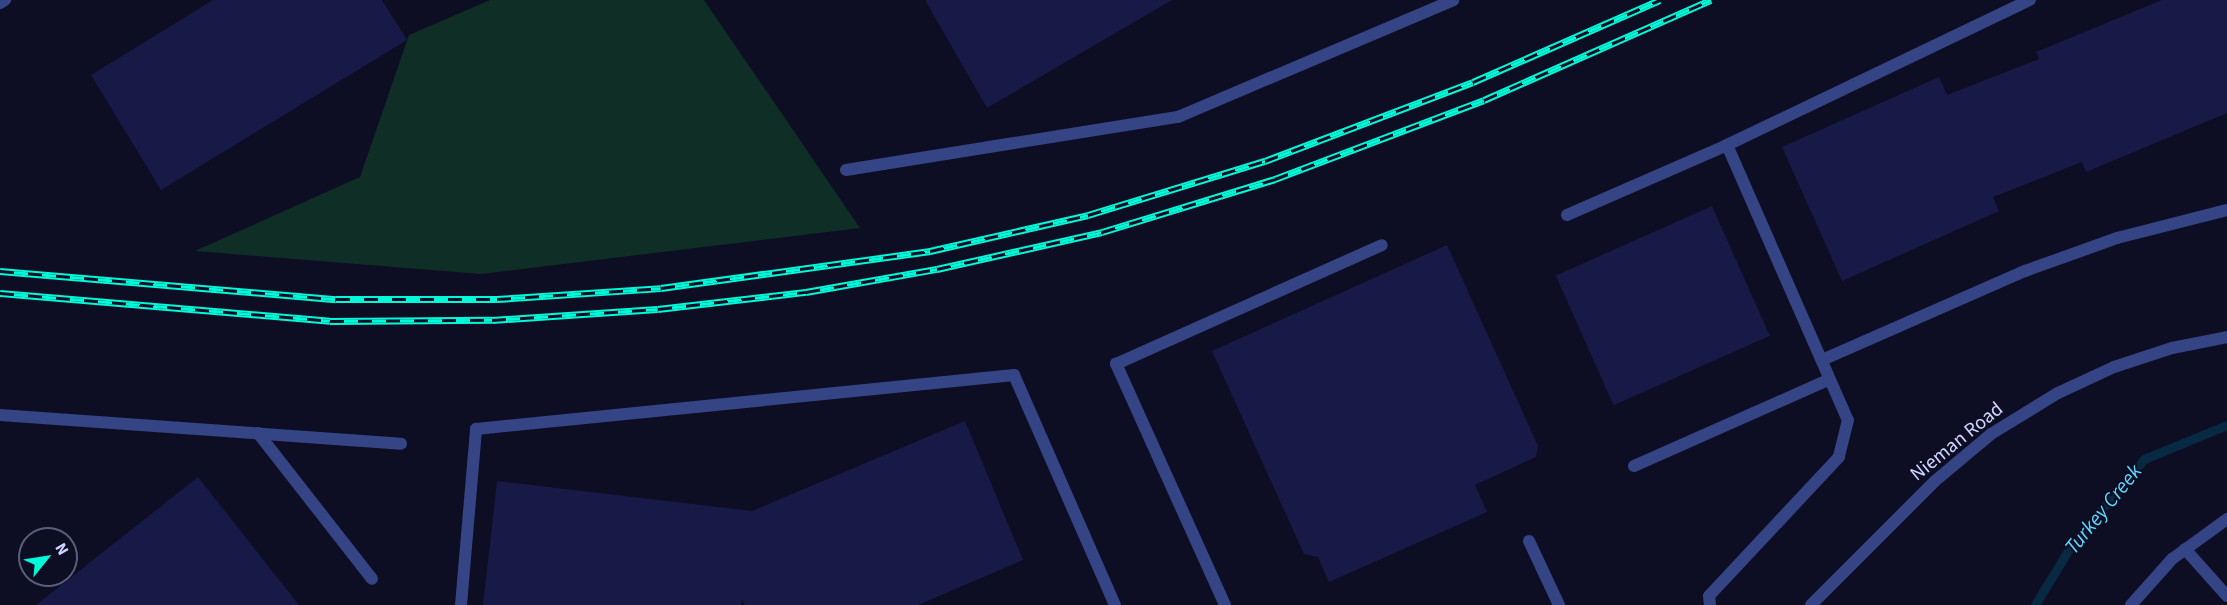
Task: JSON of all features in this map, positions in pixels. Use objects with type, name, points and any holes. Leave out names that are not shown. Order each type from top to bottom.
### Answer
[{"type":"street","points":[[0,3],[5,0]]},
{"type":"street","points":[[846,170],[1178,117],[1453,0]]},
{"type":"street","points":[[1567,216],[1727,145],[2030,0]]},
{"type":"street","points":[[1710,605],[1709,596],[1839,457],[1848,420],[1727,145]]},
{"type":"street","points":[[1822,360],[2036,267],[2117,238],[2227,210]]},
{"type":"street","points":[[1225,605],[1116,364],[1382,245]]},
{"type":"street","name":"Nieman Road","points":[[1810,605],[1935,481],[1991,434],[2058,393],[2114,368],[2172,348],[2227,337]]},
{"type":"street","points":[[461,605],[476,429],[1014,375],[1116,605]]},
{"type":"street","points":[[1634,466],[1830,379]]},
{"type":"street","points":[[0,415],[401,444]]},
{"type":"street","points":[[258,433],[372,579]]},
{"type":"street","points":[[2131,605],[2185,549],[2227,519]]},
{"type":"street","points":[[1529,541],[1559,605]]},
{"type":"street","points":[[2185,549],[2227,596]]},
{"type":"green space","points":[[490,0],[704,0],[860,228],[481,274],[195,251],[360,177],[409,35]]},
{"type":"building","points":[[213,0],[382,0],[407,40],[161,190],[91,75]]},
{"type":"building","points":[[925,0],[1172,0],[987,108]]},
{"type":"building","points":[[2162,0],[2227,0],[2227,113],[2086,172],[2082,162],[1993,197],[1999,211],[1842,281],[1782,147],[1939,77],[1947,95],[2039,59],[2036,52]]},
{"type":"building","points":[[1712,206],[1770,336],[1614,405],[1556,276]]},
{"type":"building","points":[[1447,245],[1538,446],[1536,457],[1475,485],[1487,512],[1329,582],[1318,557],[1304,554],[1212,351]]},
{"type":"building","points":[[965,421],[1023,560],[918,605],[745,605],[742,599],[741,605],[483,605],[497,481],[752,511]]},
{"type":"building","points":[[198,477],[299,605],[36,605],[59,587],[78,587],[78,572]]},
{"type":"waterway","name":"Turkey Creek","points":[[2035,605],[2072,544],[2144,459],[2227,425]]},
{"type":"railway","points":[[0,271],[336,299],[497,299],[661,288],[930,251],[1088,215],[1265,161],[1473,82],[1660,0]]},
{"type":"railway","points":[[0,293],[330,321],[492,320],[658,309],[806,292],[937,269],[1102,232],[1275,179],[1484,100],[1711,0]]}]
